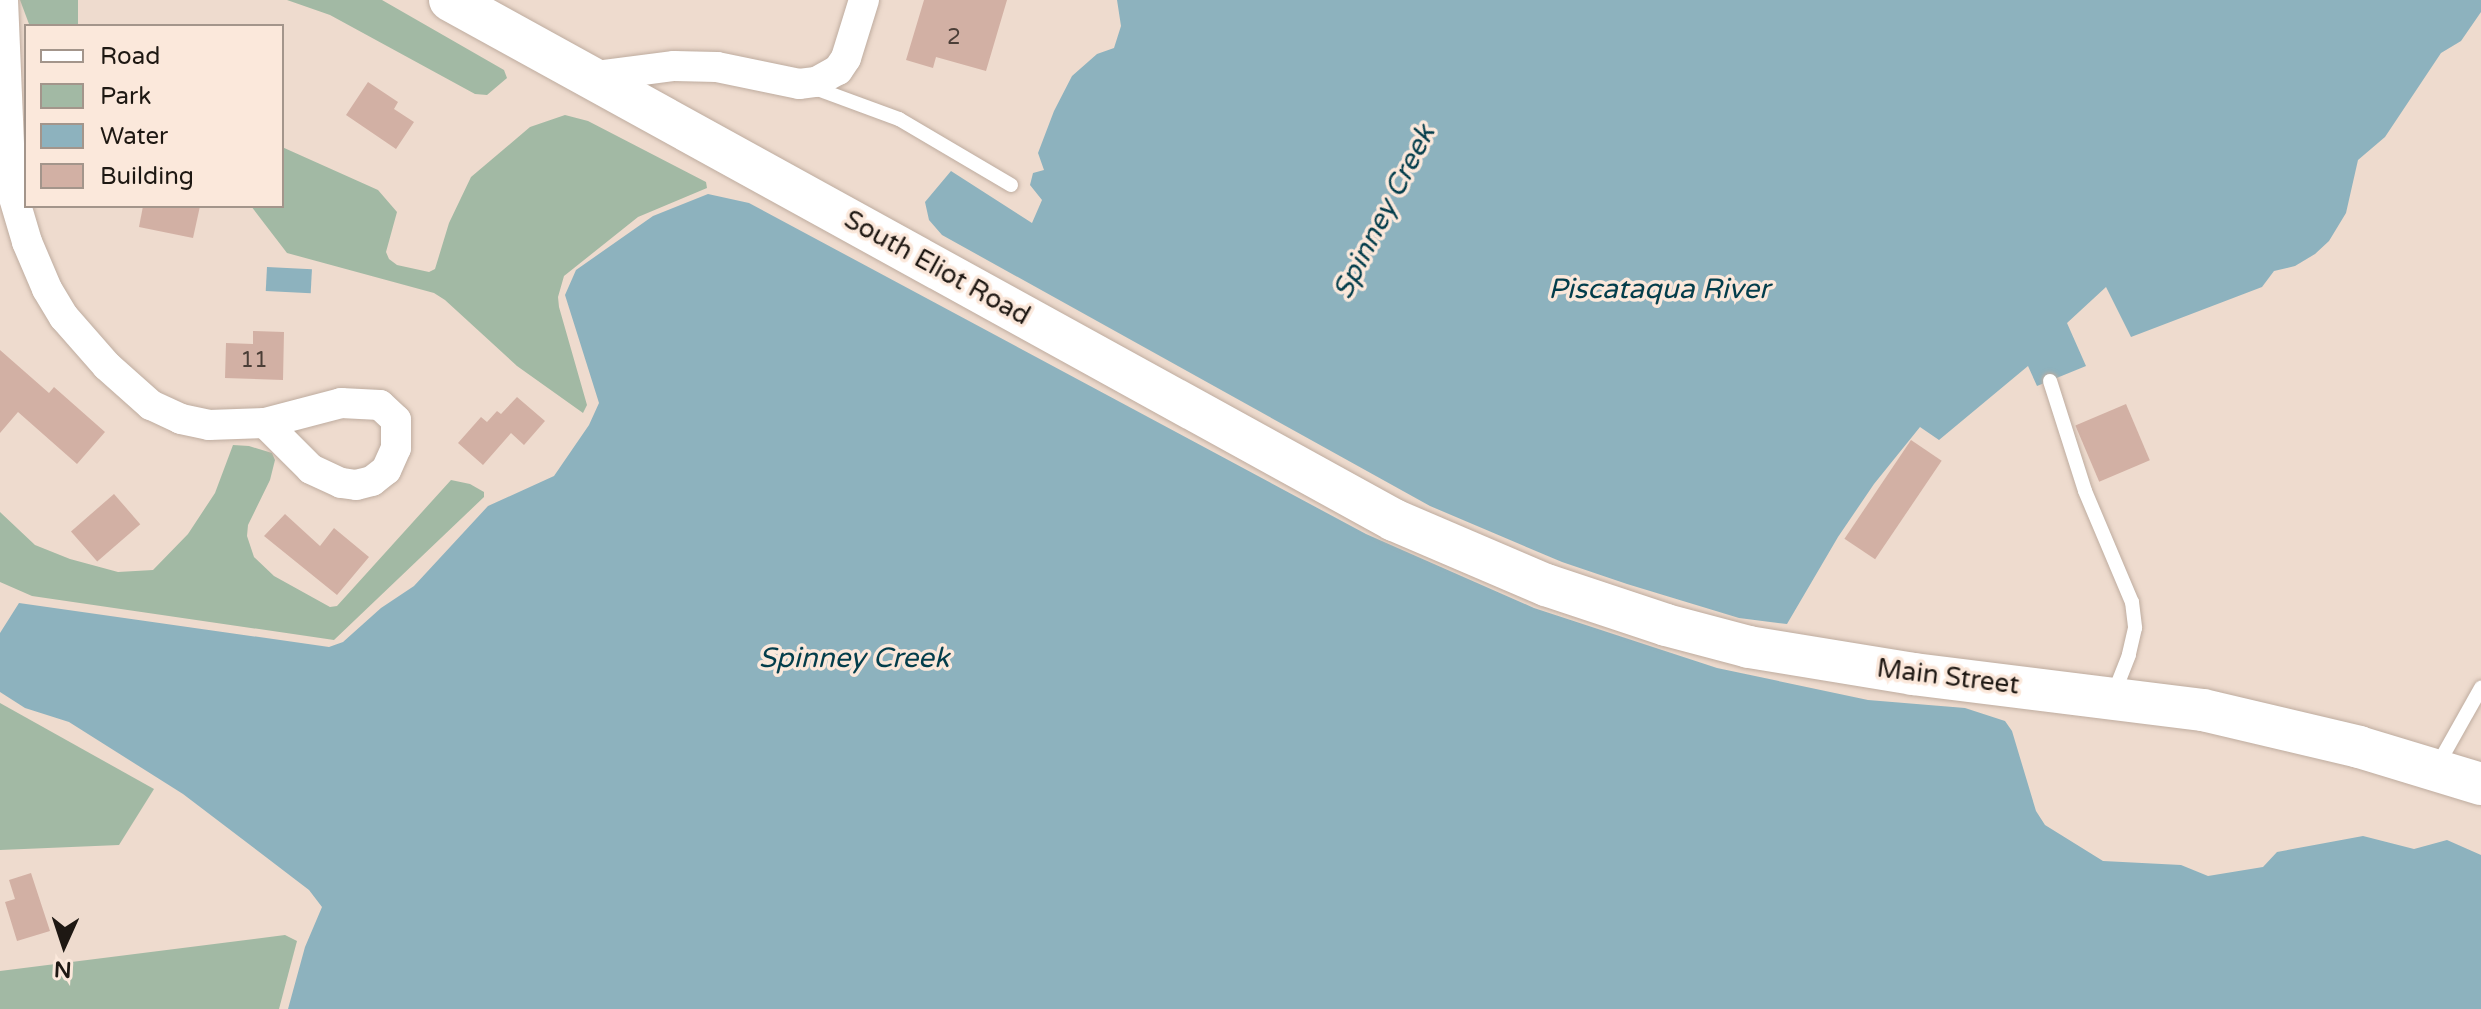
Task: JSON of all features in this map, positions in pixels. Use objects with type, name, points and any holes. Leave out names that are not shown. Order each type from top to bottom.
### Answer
[{"type":"main road","name":"South Eliot Road","points":[[450,0],[1424,535]]},
{"type":"main road","name":"Main Street","points":[[1424,535],[1546,585],[1626,612],[1749,647],[1913,674],[2113,697],[2259,722],[2481,784]]},
{"type":"street","points":[[3,0],[14,198],[27,242],[47,289],[64,317],[107,366],[151,405],[181,419],[209,425],[265,423]]},
{"type":"street","points":[[589,77],[674,66],[717,67],[801,84],[828,78],[846,58],[864,0]]},
{"type":"lane","points":[[801,84],[899,119],[1011,185]]},
{"type":"lane","points":[[2050,381],[2085,491],[2132,602],[2135,628],[2129,655],[2113,697]]},
{"type":"lane","points":[[2434,770],[2481,688]]},
{"type":"green space","points":[[20,0],[78,0],[78,24],[29,24]]},
{"type":"green space","points":[[287,0],[382,0],[504,70],[507,78],[487,95],[475,94],[330,15]]},
{"type":"green space","points":[[565,115],[588,121],[706,182],[707,188],[638,217],[564,276],[558,297],[559,307],[587,405],[583,413],[517,366],[434,293],[287,253],[253,208],[284,208],[284,148],[378,190],[397,212],[386,252],[389,259],[397,265],[429,272],[435,269],[449,223],[471,177],[530,127]]},
{"type":"green space","points":[[233,445],[272,453],[275,460],[270,480],[248,525],[247,536],[254,557],[274,576],[330,607],[337,606],[451,480],[470,484],[484,492],[484,497],[334,640],[32,596],[0,582],[0,512],[35,545],[70,559],[118,572],[153,570],[188,534],[215,493]]},
{"type":"green space","points":[[0,703],[154,789],[119,845],[0,850]]},
{"type":"green space","points":[[285,935],[297,941],[279,1009],[0,1009],[0,971]]},
{"type":"water","name":"Piscataqua River","points":[[1117,0],[2481,0],[2481,12],[2461,41],[2441,53],[2385,137],[2358,160],[2346,213],[2329,241],[2315,254],[2295,266],[2274,271],[2262,287],[2131,337],[2106,287],[2067,323],[2086,366],[2037,386],[2028,366],[1939,440],[1920,427],[1874,484],[1838,537],[1787,624],[1739,618],[1627,584],[1562,562],[1430,506],[942,235],[929,220],[925,202],[951,171],[1032,223],[1042,200],[1030,185],[1033,173],[1044,170],[1038,153],[1054,111],[1072,76],[1097,54],[1114,48],[1121,26]]},
{"type":"water","name":"Spinney Creek","points":[[708,194],[749,203],[1366,534],[1534,608],[1717,668],[1868,700],[1965,708],[2005,721],[2012,731],[2036,811],[2045,825],[2103,861],[2181,865],[2208,876],[2263,867],[2277,852],[2363,836],[2414,849],[2447,840],[2481,855],[2481,1009],[288,1009],[305,947],[322,907],[309,890],[183,794],[69,722],[25,708],[0,692],[0,633],[19,603],[329,647],[343,642],[381,608],[414,586],[488,506],[554,476],[589,425],[599,403],[565,295],[576,270],[653,216]]},
{"type":"water","points":[[267,267],[312,269],[311,293],[266,291]]},
{"type":"building","points":[[924,0],[1007,0],[986,71],[936,57],[933,68],[906,60]]},
{"type":"building","points":[[368,82],[398,102],[394,109],[414,122],[396,149],[346,115]]},
{"type":"building","points":[[143,208],[200,208],[193,238],[139,227]]},
{"type":"building","points":[[253,331],[284,332],[283,380],[225,378],[226,343],[253,344]]},
{"type":"building","points":[[0,350],[49,393],[54,387],[105,432],[77,464],[18,412],[0,433]]},
{"type":"building","points":[[517,397],[545,421],[524,445],[511,433],[483,465],[458,443],[481,417],[487,422],[497,411],[501,414]]},
{"type":"building","points":[[2126,404],[2150,460],[2099,482],[2075,425]]},
{"type":"building","points":[[1911,440],[1942,461],[1875,559],[1844,539]]},
{"type":"building","points":[[114,494],[140,524],[97,562],[71,531]]},
{"type":"building","points":[[285,514],[320,546],[334,528],[369,557],[337,595],[264,536]]},
{"type":"building","points":[[31,873],[50,931],[17,941],[5,902],[15,899],[9,880]]}]
